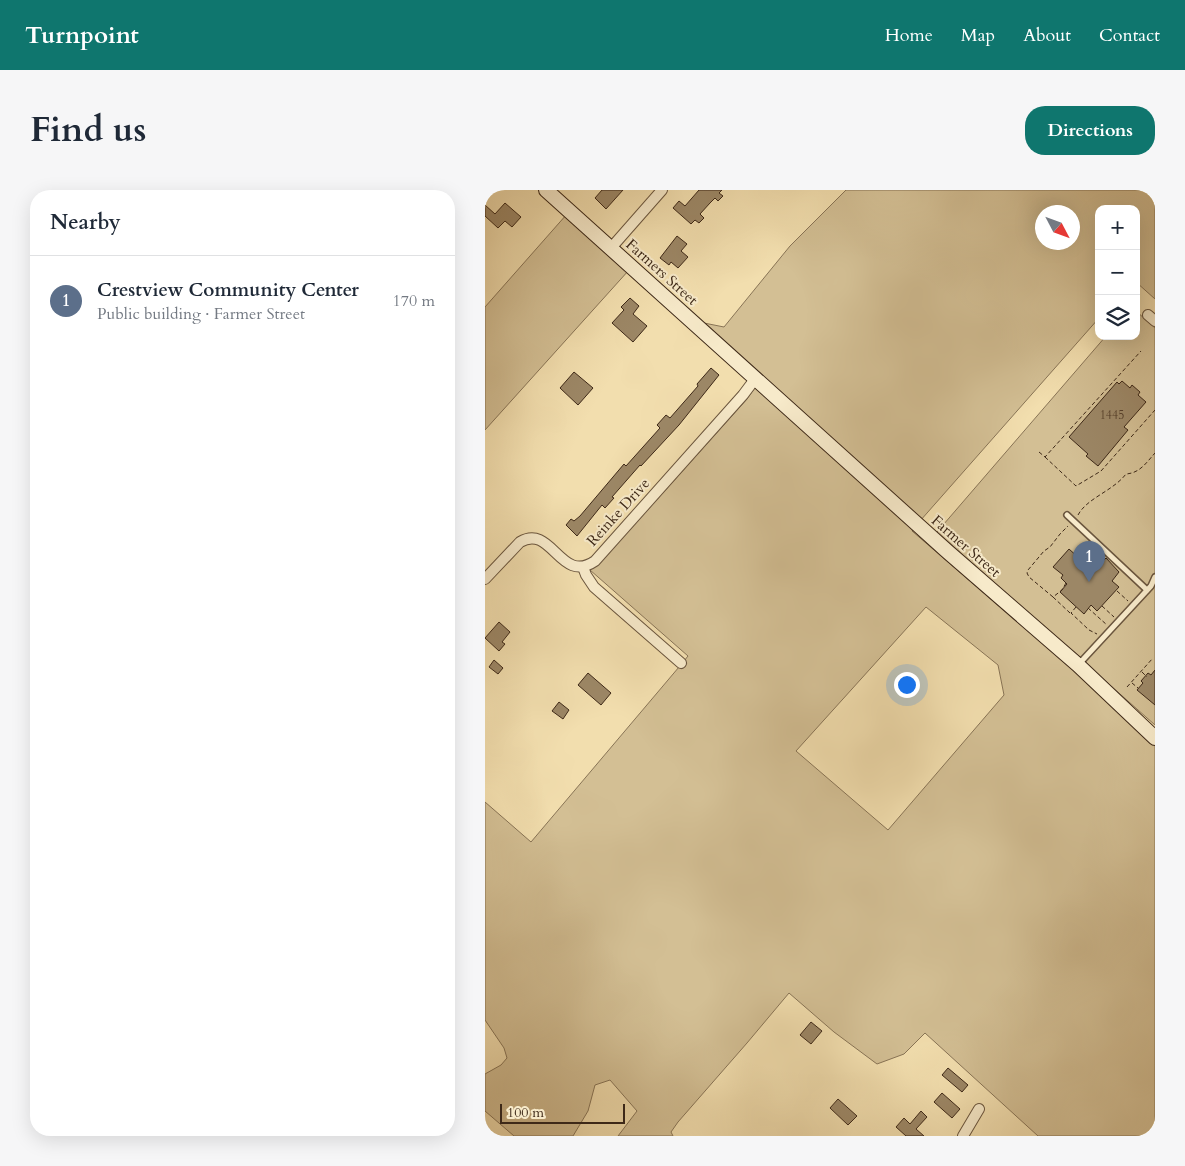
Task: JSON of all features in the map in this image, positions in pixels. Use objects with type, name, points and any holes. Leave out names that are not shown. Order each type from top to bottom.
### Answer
[{"type":"street","name":"Farmers Street","points":[[546,190],[755,379]]},
{"type":"street","points":[[611,248],[662,190]]},
{"type":"street","name":"Reinke Drive","points":[[485,579],[520,542],[527,538],[541,540],[574,567],[583,567],[595,561],[743,395],[755,379]]},
{"type":"street","name":"Farmer Street","points":[[755,379],[948,552],[1078,665],[1155,738]]},
{"type":"street","points":[[583,567],[586,575],[595,587],[681,663]]},
{"type":"street","points":[[963,1136],[979,1109]]},
{"type":"lane","points":[[1067,515],[1147,590]]},
{"type":"lane","points":[[1078,665],[1147,590],[1155,577]]},
{"type":"path","points":[[1045,457],[1141,351]]},
{"type":"path","points":[[1039,452],[1076,486],[1101,471],[1155,410]]},
{"type":"path","points":[[1102,633],[1098,635],[1089,630],[1027,573],[1068,526],[1073,527],[1078,520],[1078,514],[1089,503],[1116,485],[1126,474],[1133,474],[1139,471],[1155,453]]},
{"type":"path","points":[[1053,598],[1062,590],[1066,582]]},
{"type":"path","points":[[1117,591],[1130,602],[1123,606]]},
{"type":"path","points":[[1101,606],[1115,618],[1117,614]]},
{"type":"path","points":[[1071,613],[1076,607]]},
{"type":"path","points":[[1088,608],[1107,625]]},
{"type":"path","points":[[1104,630],[1110,623]]},
{"type":"path","points":[[1127,687],[1153,658]]},
{"type":"path","points":[[1142,671],[1147,676]]},
{"type":"path","points":[[1131,682],[1138,688]]},
{"type":"shaded area","points":[[846,190],[1155,190],[1155,299],[1140,286],[1140,205],[1095,205],[1095,323],[920,521],[703,325],[704,323],[724,327],[790,246]]},
{"type":"shaded area","points":[[567,214],[629,270],[485,430],[485,307]]},
{"type":"shaded area","points":[[1140,315],[1155,328],[1155,725],[937,532],[1103,340],[1140,340]]},
{"type":"shaded area","points":[[756,386],[914,528],[912,531],[1108,700],[1155,743],[1155,1136],[1038,1136],[925,1033],[904,1054],[877,1064],[834,1032],[789,993],[678,1122],[671,1132],[673,1136],[618,1136],[637,1111],[610,1080],[595,1085],[588,1111],[573,1136],[514,1136],[485,1111],[485,1074],[501,1065],[507,1058],[504,1048],[485,1020],[485,802],[531,842],[679,667],[682,669],[687,663],[684,661],[688,656],[590,570],[599,564],[747,399]],"holes":[[[926,607],[998,665],[1004,695],[888,830],[796,751]]]},
{"type":"building","points":[[602,190],[623,190],[606,209],[595,198]]},
{"type":"building","points":[[699,190],[722,190],[719,193],[723,196],[718,201],[715,198],[700,214],[704,218],[699,223],[695,220],[691,224],[673,208],[679,201],[685,206]]},
{"type":"building","points":[[505,203],[521,217],[512,227],[505,221],[498,228],[485,216],[485,205],[495,214]]},
{"type":"building","points":[[677,236],[687,244],[681,251],[688,257],[678,268],[671,262],[669,265],[660,258]]},
{"type":"building","points":[[630,298],[639,306],[633,314],[647,326],[633,342],[612,323],[624,310],[621,307]]},
{"type":"building","points":[[711,368],[719,375],[679,425],[640,465],[612,497],[614,498],[605,508],[602,505],[577,536],[566,525],[571,519],[574,521],[580,516],[624,464],[626,466],[660,428],[657,425],[666,415],[670,418]]},
{"type":"building","points":[[574,372],[593,388],[578,405],[560,388]]},
{"type":"building","points":[[1122,381],[1130,388],[1132,385],[1140,392],[1138,395],[1146,402],[1124,427],[1128,430],[1098,466],[1069,437],[1117,382],[1119,384]]},
{"type":"building","points":[[1069,549],[1079,558],[1082,554],[1088,560],[1096,552],[1104,560],[1106,558],[1119,572],[1112,581],[1119,587],[1097,611],[1091,605],[1084,614],[1060,592],[1067,584],[1061,578],[1063,575],[1053,567]]},
{"type":"building","points":[[499,622],[510,632],[502,642],[505,644],[499,651],[485,638]]},
{"type":"building","points":[[494,660],[503,668],[498,674],[489,667]]},
{"type":"building","points":[[1155,670],[1155,705],[1137,690],[1143,683],[1141,681],[1148,673],[1151,675]]},
{"type":"building","points":[[588,673],[611,693],[601,705],[578,685]]},
{"type":"building","points":[[559,702],[569,710],[563,719],[552,711]]},
{"type":"building","points":[[811,1022],[822,1031],[811,1044],[800,1035]]},
{"type":"building","points":[[948,1068],[968,1085],[962,1092],[942,1075]]},
{"type":"building","points":[[942,1093],[960,1109],[952,1118],[934,1102]]},
{"type":"building","points":[[838,1099],[857,1116],[848,1125],[830,1108]]},
{"type":"building","points":[[921,1111],[927,1117],[916,1129],[924,1136],[906,1136],[896,1127],[904,1118],[910,1124]]},
{"type":"place","name":"Crestview Community Center","points":[[1089,582]]}]
